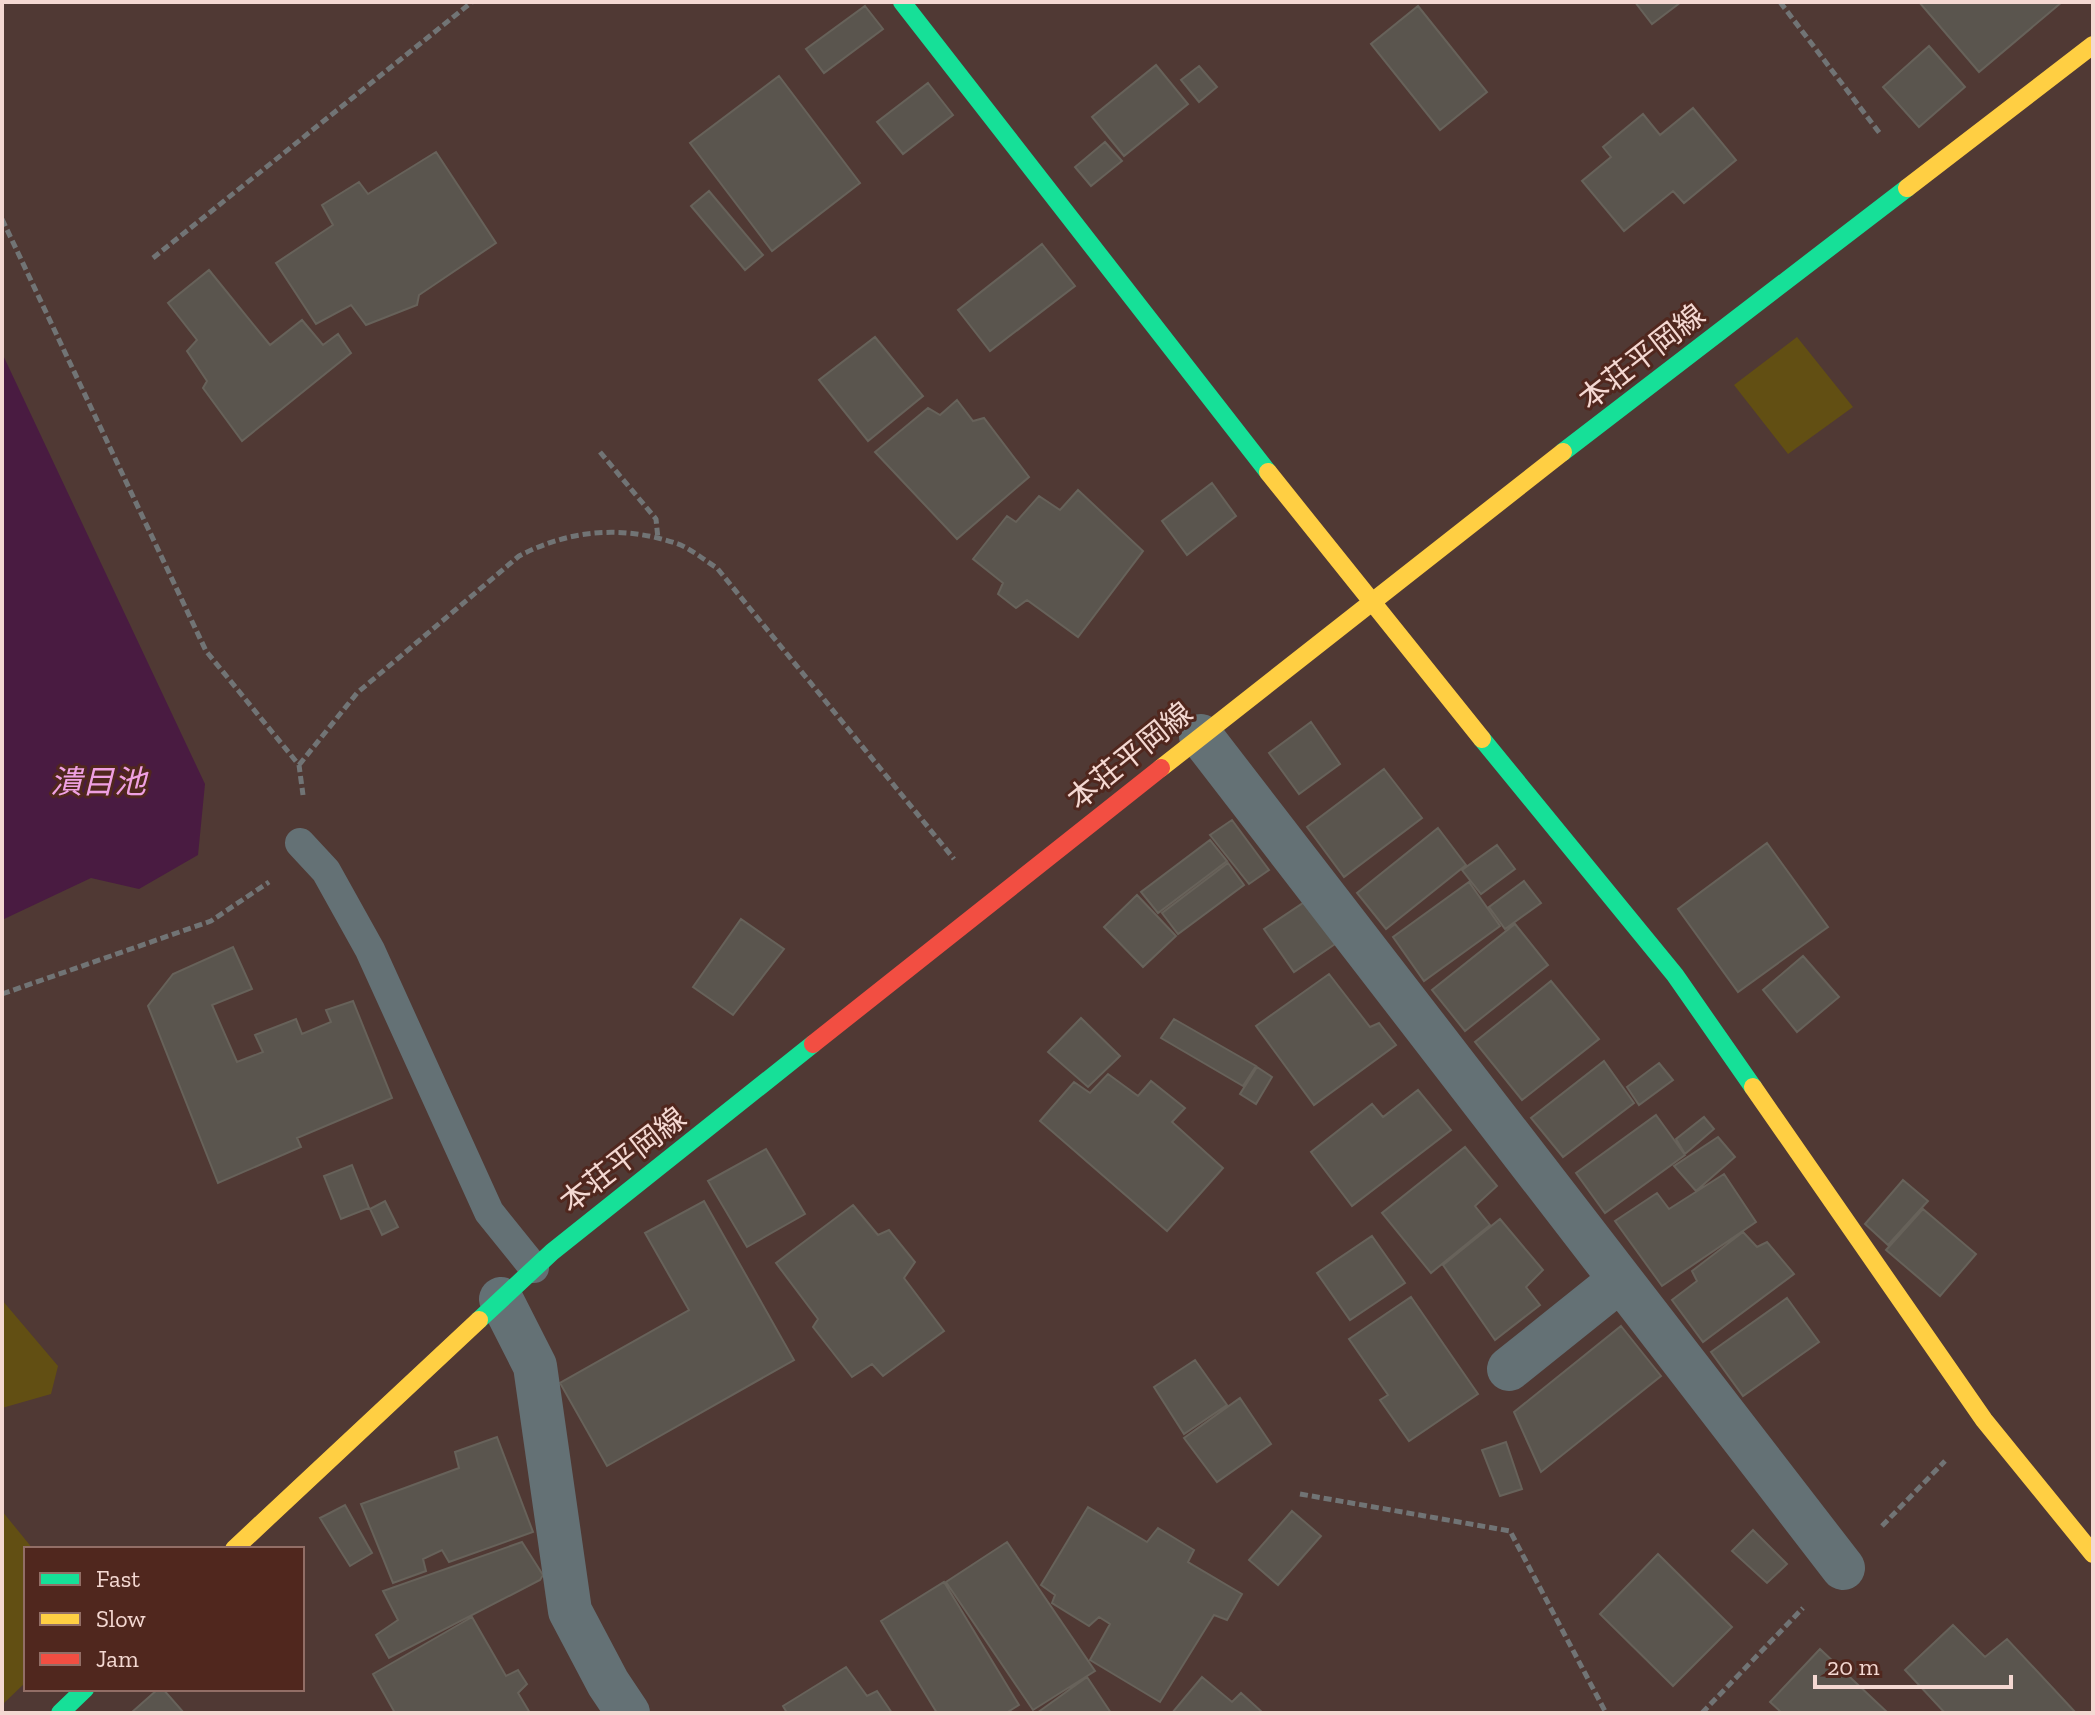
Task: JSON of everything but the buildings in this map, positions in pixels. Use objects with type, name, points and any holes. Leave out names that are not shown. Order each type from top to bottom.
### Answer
[{"type":"main road","points":[[902,2],[1369,602],[1675,975],[1984,1420],[2093,1554]]},
{"type":"main road","name":"本荘平岡線","points":[[236,1547],[534,1268],[1369,602],[2093,45]]},
{"type":"main road","points":[[60,1713],[83,1691]]},
{"type":"street","points":[[1201,736],[1843,1568]]},
{"type":"street","points":[[1509,1369],[1620,1280]]},
{"type":"street","points":[[501,1299],[535,1366],[570,1611],[608,1683],[628,1713]]},
{"type":"lane","points":[[300,843],[326,871],[370,950],[489,1212],[534,1268]]},
{"type":"path","points":[[153,258],[472,2]]},
{"type":"path","points":[[1780,2],[1917,181]]},
{"type":"path","points":[[2,219],[206,651],[299,765],[307,825],[293,866],[211,921],[2,994]]},
{"type":"path","points":[[600,452],[656,519],[658,539]]},
{"type":"path","points":[[299,765],[357,693],[519,556],[544,543],[611,529],[677,543],[717,568],[956,861],[998,897]]},
{"type":"path","points":[[1300,1494],[1510,1531],[1606,1713]]},
{"type":"shaded area","points":[[1797,337],[1853,407],[1788,454],[1734,385]]},
{"type":"shaded area","points":[[2,1300],[58,1366],[51,1394],[2,1408]]},
{"type":"shaded area","points":[[2,1511],[31,1547],[24,1547],[24,1684],[2,1705]]},
{"type":"water","name":"潰目池","points":[[2,353],[205,784],[198,855],[139,889],[91,878],[2,920]]},
{"type":"traffic: fast","points":[[902,2],[1268,472]]},
{"type":"traffic: fast","points":[[1563,452],[1907,188]]},
{"type":"traffic: fast","points":[[1482,739],[1675,975],[1753,1087]]},
{"type":"traffic: fast","points":[[479,1320],[552,1252],[813,1044]]},
{"type":"traffic: fast","points":[[60,1713],[83,1691]]},
{"type":"traffic: slow","points":[[1907,188],[2093,45]]},
{"type":"traffic: slow","points":[[1161,768],[1563,452]]},
{"type":"traffic: slow","points":[[1268,472],[1482,739]]},
{"type":"traffic: slow","points":[[1753,1087],[1984,1420],[2093,1554]]},
{"type":"traffic: slow","points":[[236,1547],[479,1320]]},
{"type":"traffic: jam","points":[[813,1044],[1161,768]]}]
